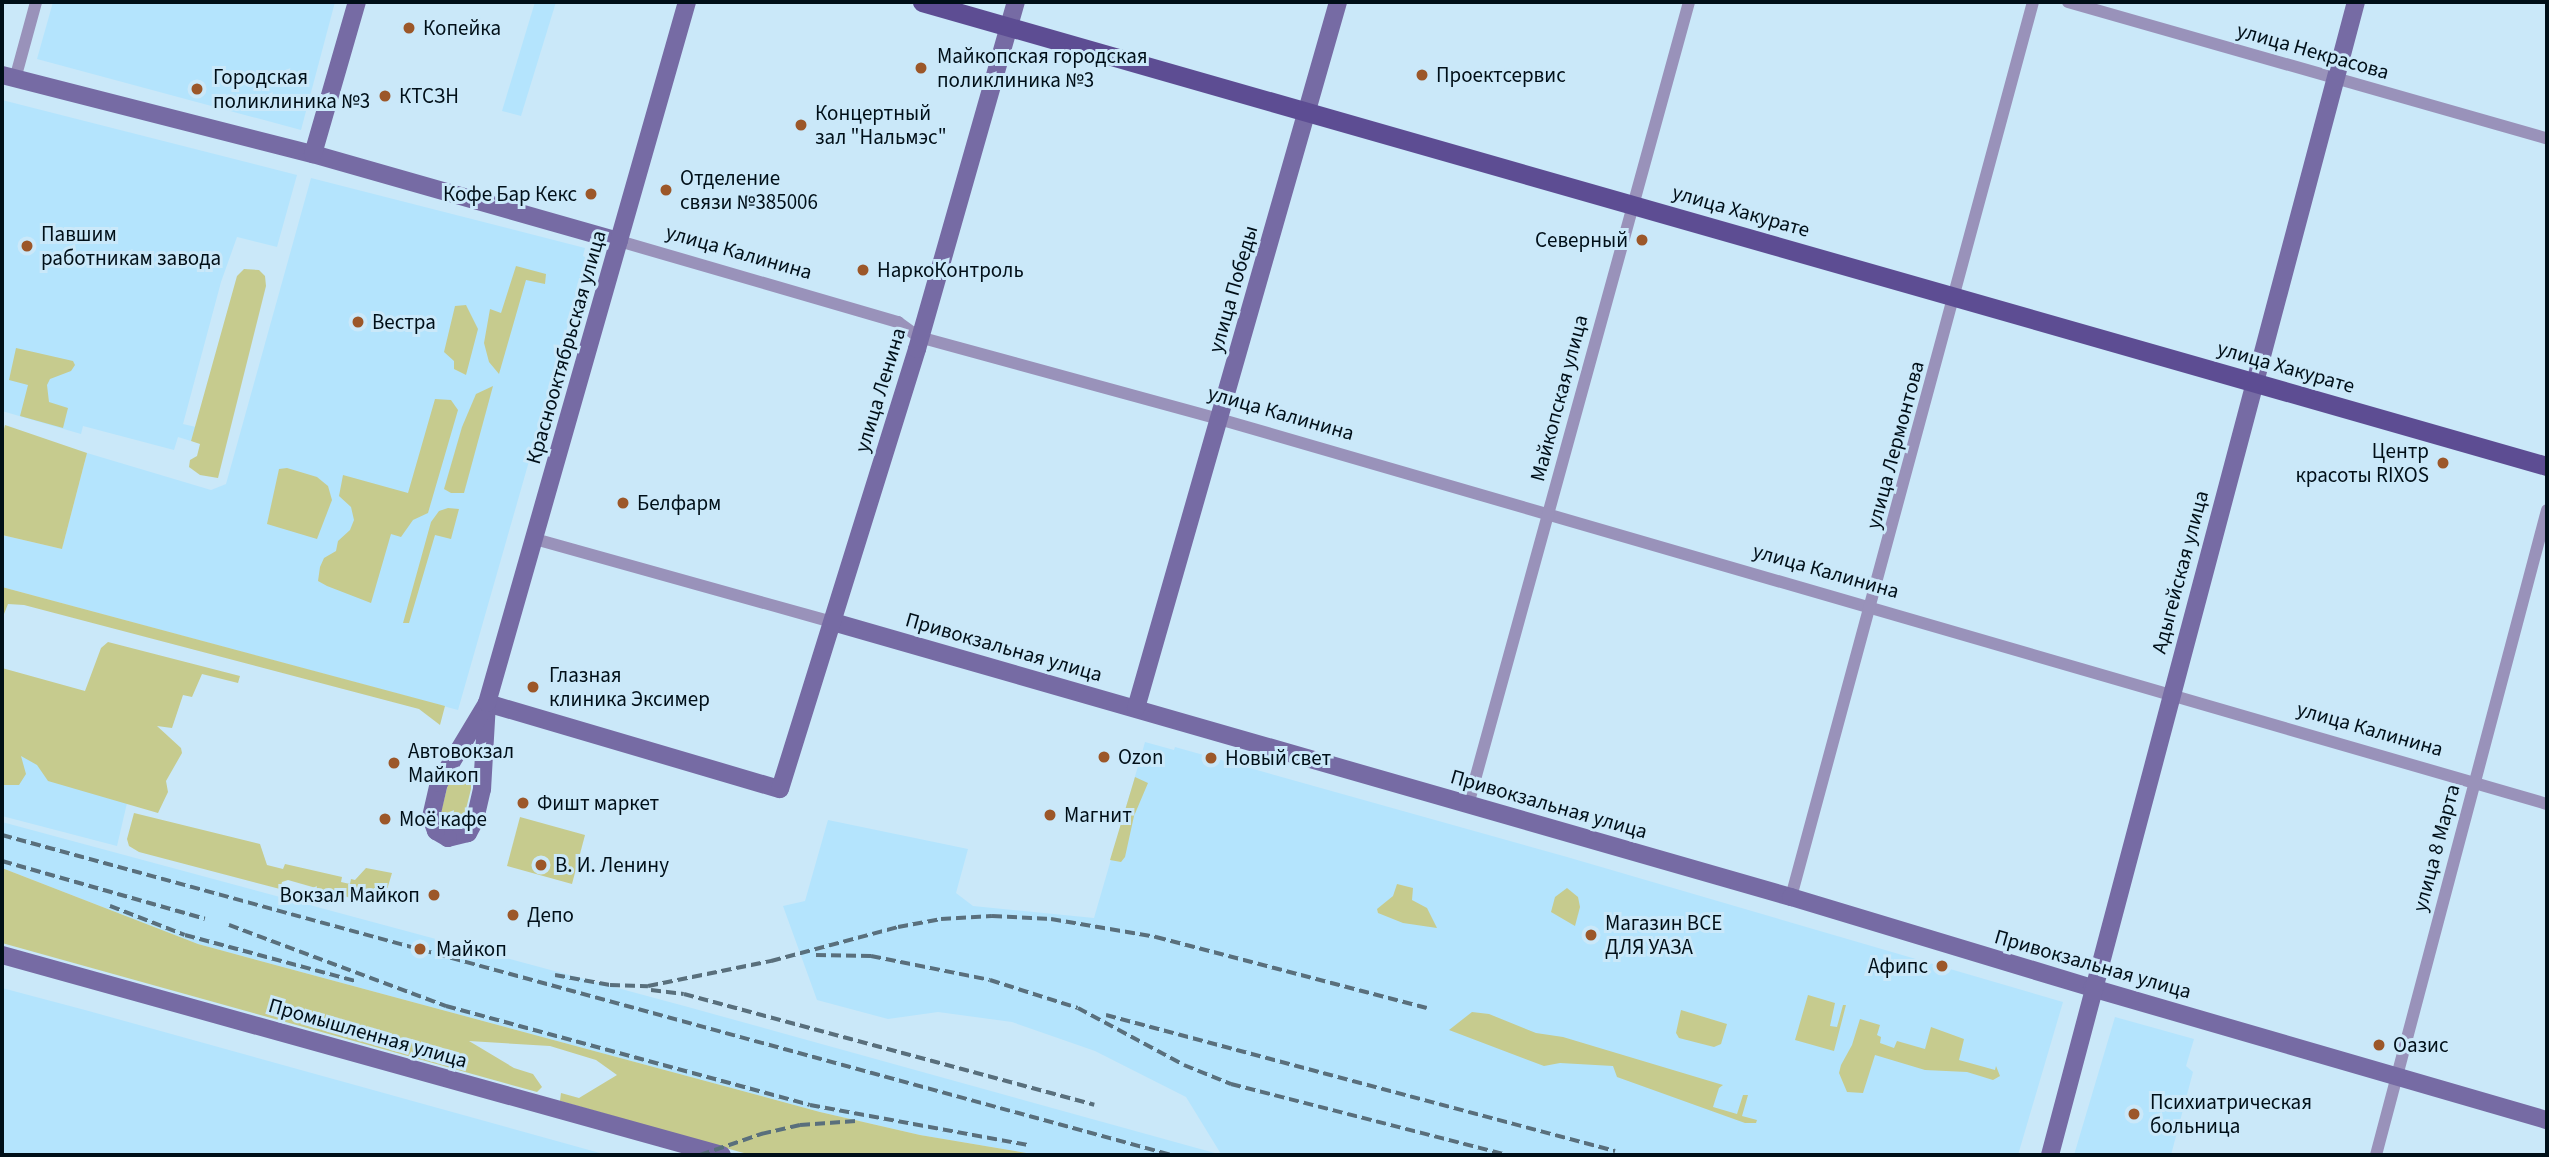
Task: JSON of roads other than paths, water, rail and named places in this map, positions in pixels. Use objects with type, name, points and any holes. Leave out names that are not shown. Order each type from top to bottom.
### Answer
[{"type":"main road","name":"улица Хакурате","points":[[922,2],[1307,109],[2547,466]]},
{"type":"street","points":[[8,77],[36,2]]},
{"type":"street","points":[[313,154],[358,2]]},
{"type":"street","name":"Краснооктябрьская улица","points":[[486,704],[536,539],[687,2]]},
{"type":"street","name":"улица Ленина","points":[[486,704],[780,789],[919,337],[1016,2]]},
{"type":"street","name":"улица Победы","points":[[1136,708],[1338,2]]},
{"type":"street","name":"Майкопская улица","points":[[1468,805],[1689,2]]},
{"type":"street","name":"улица Лермонтова","points":[[1791,897],[1956,295],[2033,2]]},
{"type":"street","name":"улица Некрасова","points":[[2068,2],[2547,138]]},
{"type":"street","name":"Адыгейская улица","points":[[2050,1155],[2092,988],[2356,2]]},
{"type":"street","name":"улица Калинина","points":[[8,77],[313,154],[619,241],[898,322],[919,337],[1219,419],[2547,804]]},
{"type":"street","name":"улица 8 Марта","points":[[2376,1155],[2472,783],[2547,510]]},
{"type":"street","name":"Привокзальная улица","points":[[536,539],[1791,897],[2092,988],[2547,1120]]},
{"type":"street","points":[[486,704],[481,782],[472,827],[462,836],[448,838],[436,831],[431,817],[444,774],[486,704]]},
{"type":"street","points":[[444,774],[453,768],[466,767],[481,782]]},
{"type":"street","name":"Промышленная улица","points":[[2,955],[722,1155]]},
{"type":"railway","points":[[2,835],[1172,1155]]},
{"type":"railway","points":[[2,861],[205,919]]},
{"type":"railway","points":[[110,906],[185,935],[355,981]]},
{"type":"railway","points":[[555,975],[610,985],[648,986],[771,961],[898,927],[941,919],[992,916],[1051,919],[1156,937],[1427,1008]]},
{"type":"railway","points":[[229,925],[446,1006],[810,1105],[1029,1145]]},
{"type":"railway","points":[[816,955],[871,956],[990,980],[1078,1008],[1184,1065],[1231,1084],[1508,1155]]},
{"type":"railway","points":[[651,990],[684,994],[1094,1105]]},
{"type":"railway","points":[[1106,1015],[1615,1151]]},
{"type":"railway","points":[[700,1155],[761,1134],[800,1125],[856,1121]]},
{"type":"place","name":"Копейка","points":[[409,28]]},
{"type":"place","name":"Майкопская городская поликлиника №3","points":[[921,68]]},
{"type":"place","name":"Проектсервис","points":[[1422,75]]},
{"type":"place","name":"Городская поликлиника №3","points":[[197,89]]},
{"type":"place","name":"КТСЗН","points":[[385,96]]},
{"type":"place","name":"Концертный зал \"Нальмэс\"","points":[[801,125]]},
{"type":"place","name":"Отделение связи №385006","points":[[666,190]]},
{"type":"place","name":"Кофе Бар Кекс","points":[[591,194]]},
{"type":"place","name":"Северный","points":[[1642,240]]},
{"type":"place","name":"Павшим работникам завода","points":[[27,246]]},
{"type":"place","name":"НаркоКонтроль","points":[[863,270]]},
{"type":"place","name":"Вестра","points":[[358,322]]},
{"type":"place","name":"Центр красоты RIXOS","points":[[2443,463]]},
{"type":"place","name":"Белфарм","points":[[623,503]]},
{"type":"place","name":"Глазная клиника Эксимер","points":[[533,687]]},
{"type":"place","name":"Ozon","points":[[1104,757]]},
{"type":"place","name":"Новый свет","points":[[1211,758]]},
{"type":"place","name":"Автовокзал Майкоп","points":[[394,763]]},
{"type":"place","name":"Фишт маркет","points":[[523,803]]},
{"type":"place","name":"Магнит","points":[[1050,815]]},
{"type":"place","name":"Моё кафе","points":[[385,819]]},
{"type":"place","name":"В. И. Ленину","points":[[541,865]]},
{"type":"place","name":"Вокзал Майкоп","points":[[434,895]]},
{"type":"place","name":"Депо","points":[[513,915]]},
{"type":"place","name":"Магазин ВСЕ ДЛЯ УАЗА","points":[[1591,935]]},
{"type":"place","name":"Майкоп","points":[[420,949]]},
{"type":"place","name":"Афипс","points":[[1942,966]]},
{"type":"place","name":"Оазис","points":[[2379,1045]]},
{"type":"place","name":"Психиатрическая больница","points":[[2134,1114]]}]
